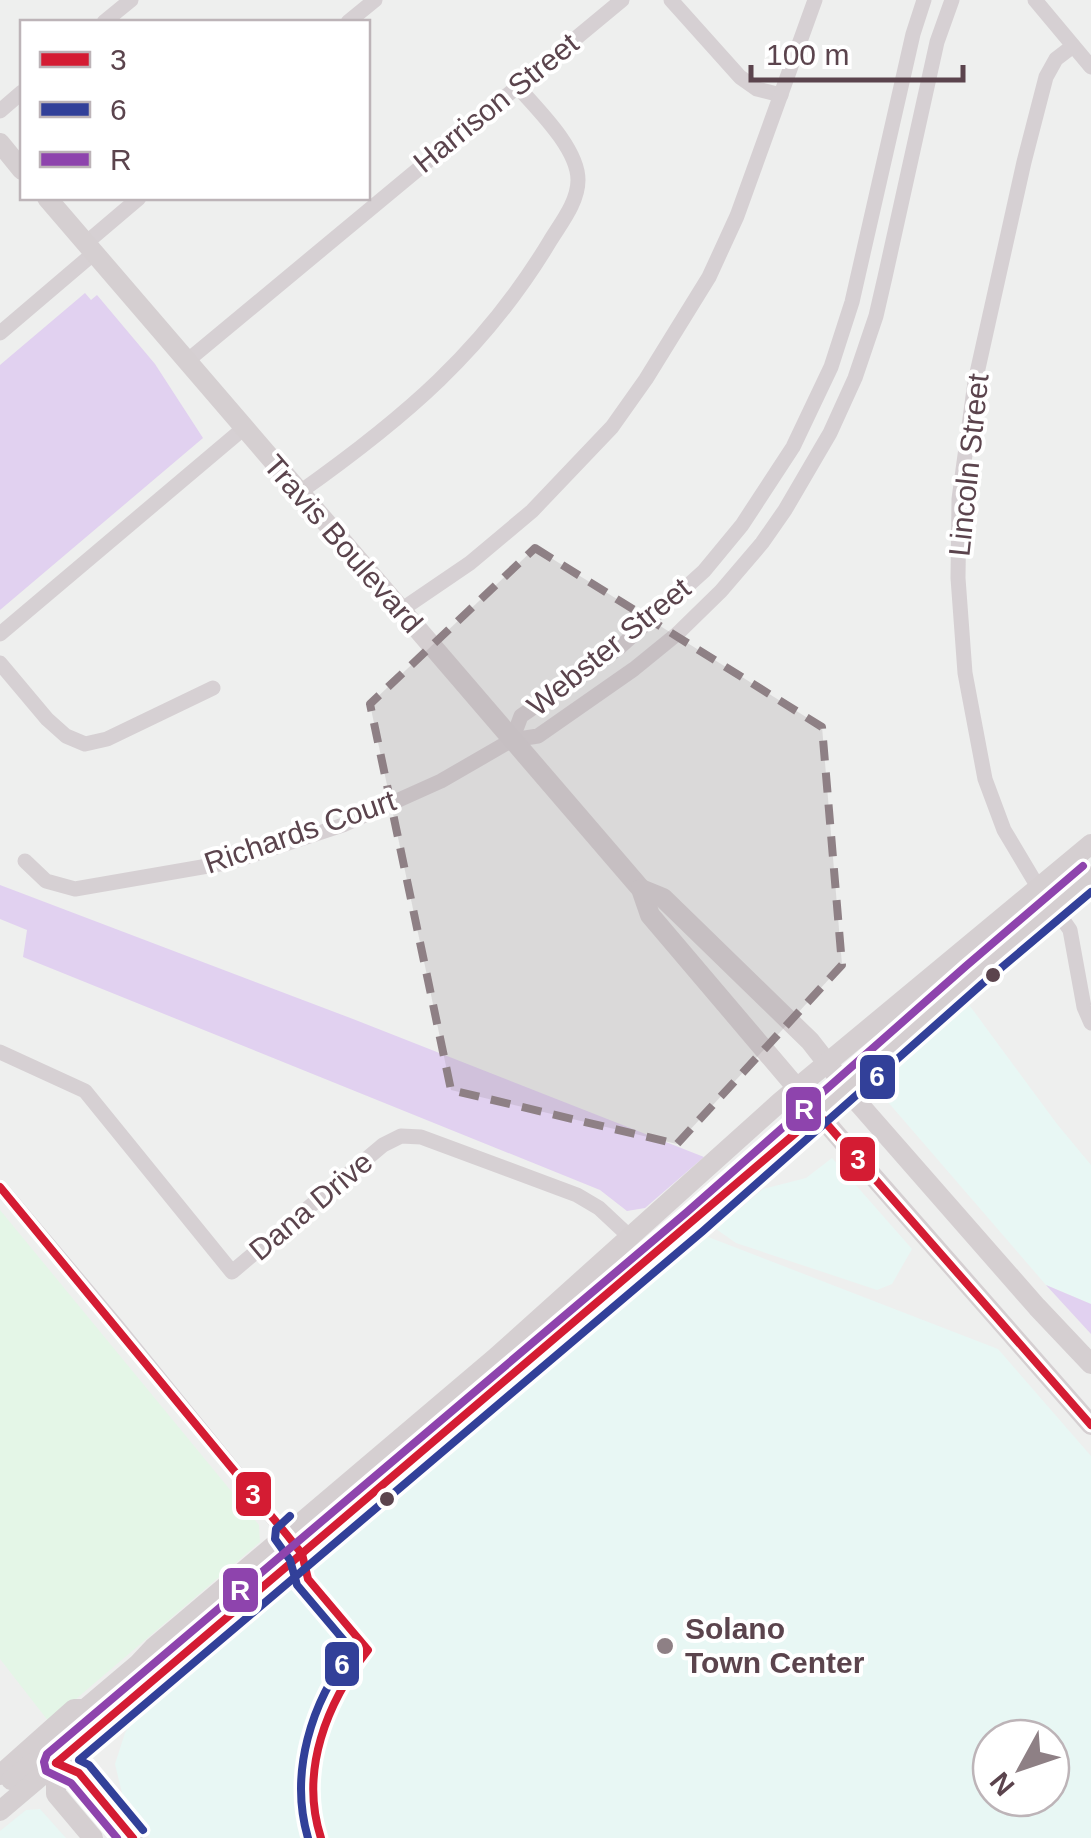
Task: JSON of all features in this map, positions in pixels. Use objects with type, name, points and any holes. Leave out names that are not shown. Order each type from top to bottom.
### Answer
[{"type":"main road","points":[[0,144],[20,168]]},
{"type":"main road","name":"Travis Boulevard","points":[[49,200],[641,889],[650,915],[818,1114],[1091,1426]]},
{"type":"main road","points":[[93,1838],[56,1794],[59,1742],[83,1720],[85,1709],[494,1360],[797,1088],[1091,844]]},
{"type":"main road","points":[[0,1811],[680,1234],[1091,876]]},
{"type":"main road","name":"Travis Boulevard","points":[[641,889],[663,898],[810,1041],[1037,1307],[1091,1364]]},
{"type":"main road","points":[[0,1774],[74,1709],[85,1709]]},
{"type":"main road","points":[[0,1784],[9,1782],[32,1763],[56,1764],[79,1773],[132,1838]]},
{"type":"street","points":[[106,20],[131,0]]},
{"type":"street","points":[[350,20],[375,0]]},
{"type":"street","name":"Harrison Street","points":[[187,361],[622,0]]},
{"type":"street","points":[[670,0],[740,78],[757,89],[781,95]]},
{"type":"street","points":[[401,610],[470,564],[532,511],[612,427],[663,353],[710,277],[738,216],[815,0]]},
{"type":"street","name":"Webster Street","points":[[924,0],[912,34],[852,302],[831,367],[793,448],[742,525],[704,571],[620,647],[521,716],[512,740],[538,736],[634,670],[677,634],[762,543],[803,483],[855,378],[876,316],[937,42],[952,0]]},
{"type":"street","points":[[1035,0],[1091,67]]},
{"type":"street","name":"Lincoln Street","points":[[1038,887],[1004,830],[986,779],[965,673],[958,578],[959,499],[975,382],[1024,162],[1046,78],[1056,59],[1072,46]]},
{"type":"street","points":[[300,492],[369,442],[456,366],[530,274],[573,203],[579,182],[576,162],[517,86]]},
{"type":"street","points":[[0,111],[20,94]]},
{"type":"street","points":[[0,333],[138,200]]},
{"type":"street","points":[[0,634],[244,428]]},
{"type":"street","points":[[0,663],[47,718],[66,736],[85,744],[106,739],[214,688]]},
{"type":"street","name":"Richards Court","points":[[25,862],[46,881],[75,889],[231,862],[376,810],[442,781],[512,740]]},
{"type":"street","points":[[1054,907],[1070,930],[1089,1010]]},
{"type":"street","name":"Dana Drive","points":[[0,1052],[85,1091],[232,1272],[383,1145],[401,1136],[421,1137],[577,1194],[630,1237]]},
{"type":"street","points":[[0,1187],[302,1554]]},
{"type":"highlighted area","points":[[535,548],[822,727],[842,965],[677,1144],[451,1090],[370,704]]},
{"type":"shaded area","points":[[85,293],[91,300],[97,295],[155,364],[203,438],[0,610],[0,365]]},
{"type":"shaded area","points":[[0,885],[704,1157],[645,1208],[627,1211],[600,1190],[23,957],[27,930],[0,919]]},
{"type":"shaded area","points":[[967,1002],[1091,1165],[1091,1304],[1046,1285],[881,1094],[883,1077]]},
{"type":"shaded area","points":[[832,1158],[912,1249],[892,1284],[877,1290],[736,1243],[716,1229],[763,1189],[806,1178]]},
{"type":"shaded area","points":[[0,1210],[259,1525],[260,1542],[49,1722],[0,1659]]},
{"type":"shaded area","name":"Solano Town Center","points":[[703,1235],[998,1349],[1091,1456],[1091,1838],[150,1838],[123,1797],[115,1764],[125,1733],[142,1707]]},
{"type":"shaded area","points":[[1046,1285],[1091,1304],[1091,1334]]},
{"type":"shaded area","points":[[40,1809],[66,1838],[0,1838],[0,1831],[26,1810]]},
{"type":"transit line","name":"R","points":[[117,1838],[71,1783],[46,1771],[47,1754],[687,1212],[1083,866]]},
{"type":"transit line","name":"6","points":[[143,1830],[89,1765],[79,1760],[703,1231],[1091,892]]},
{"type":"transit line","name":"3","points":[[56,1763],[818,1114],[1091,1425]]},
{"type":"transit line","name":"3","points":[[0,1187],[287,1535],[302,1554],[308,1579],[368,1650],[340,1692],[321,1738],[313,1788],[321,1838]]},
{"type":"transit line","name":"6","points":[[290,1516],[276,1529],[275,1539],[290,1560],[297,1585],[352,1650],[325,1692],[308,1739],[301,1789],[308,1838]]},
{"type":"transit line","name":"3","points":[[56,1763],[79,1773],[133,1838]]},
{"type":"place","name":"Solano Town Center","points":[[665,1646]]}]
